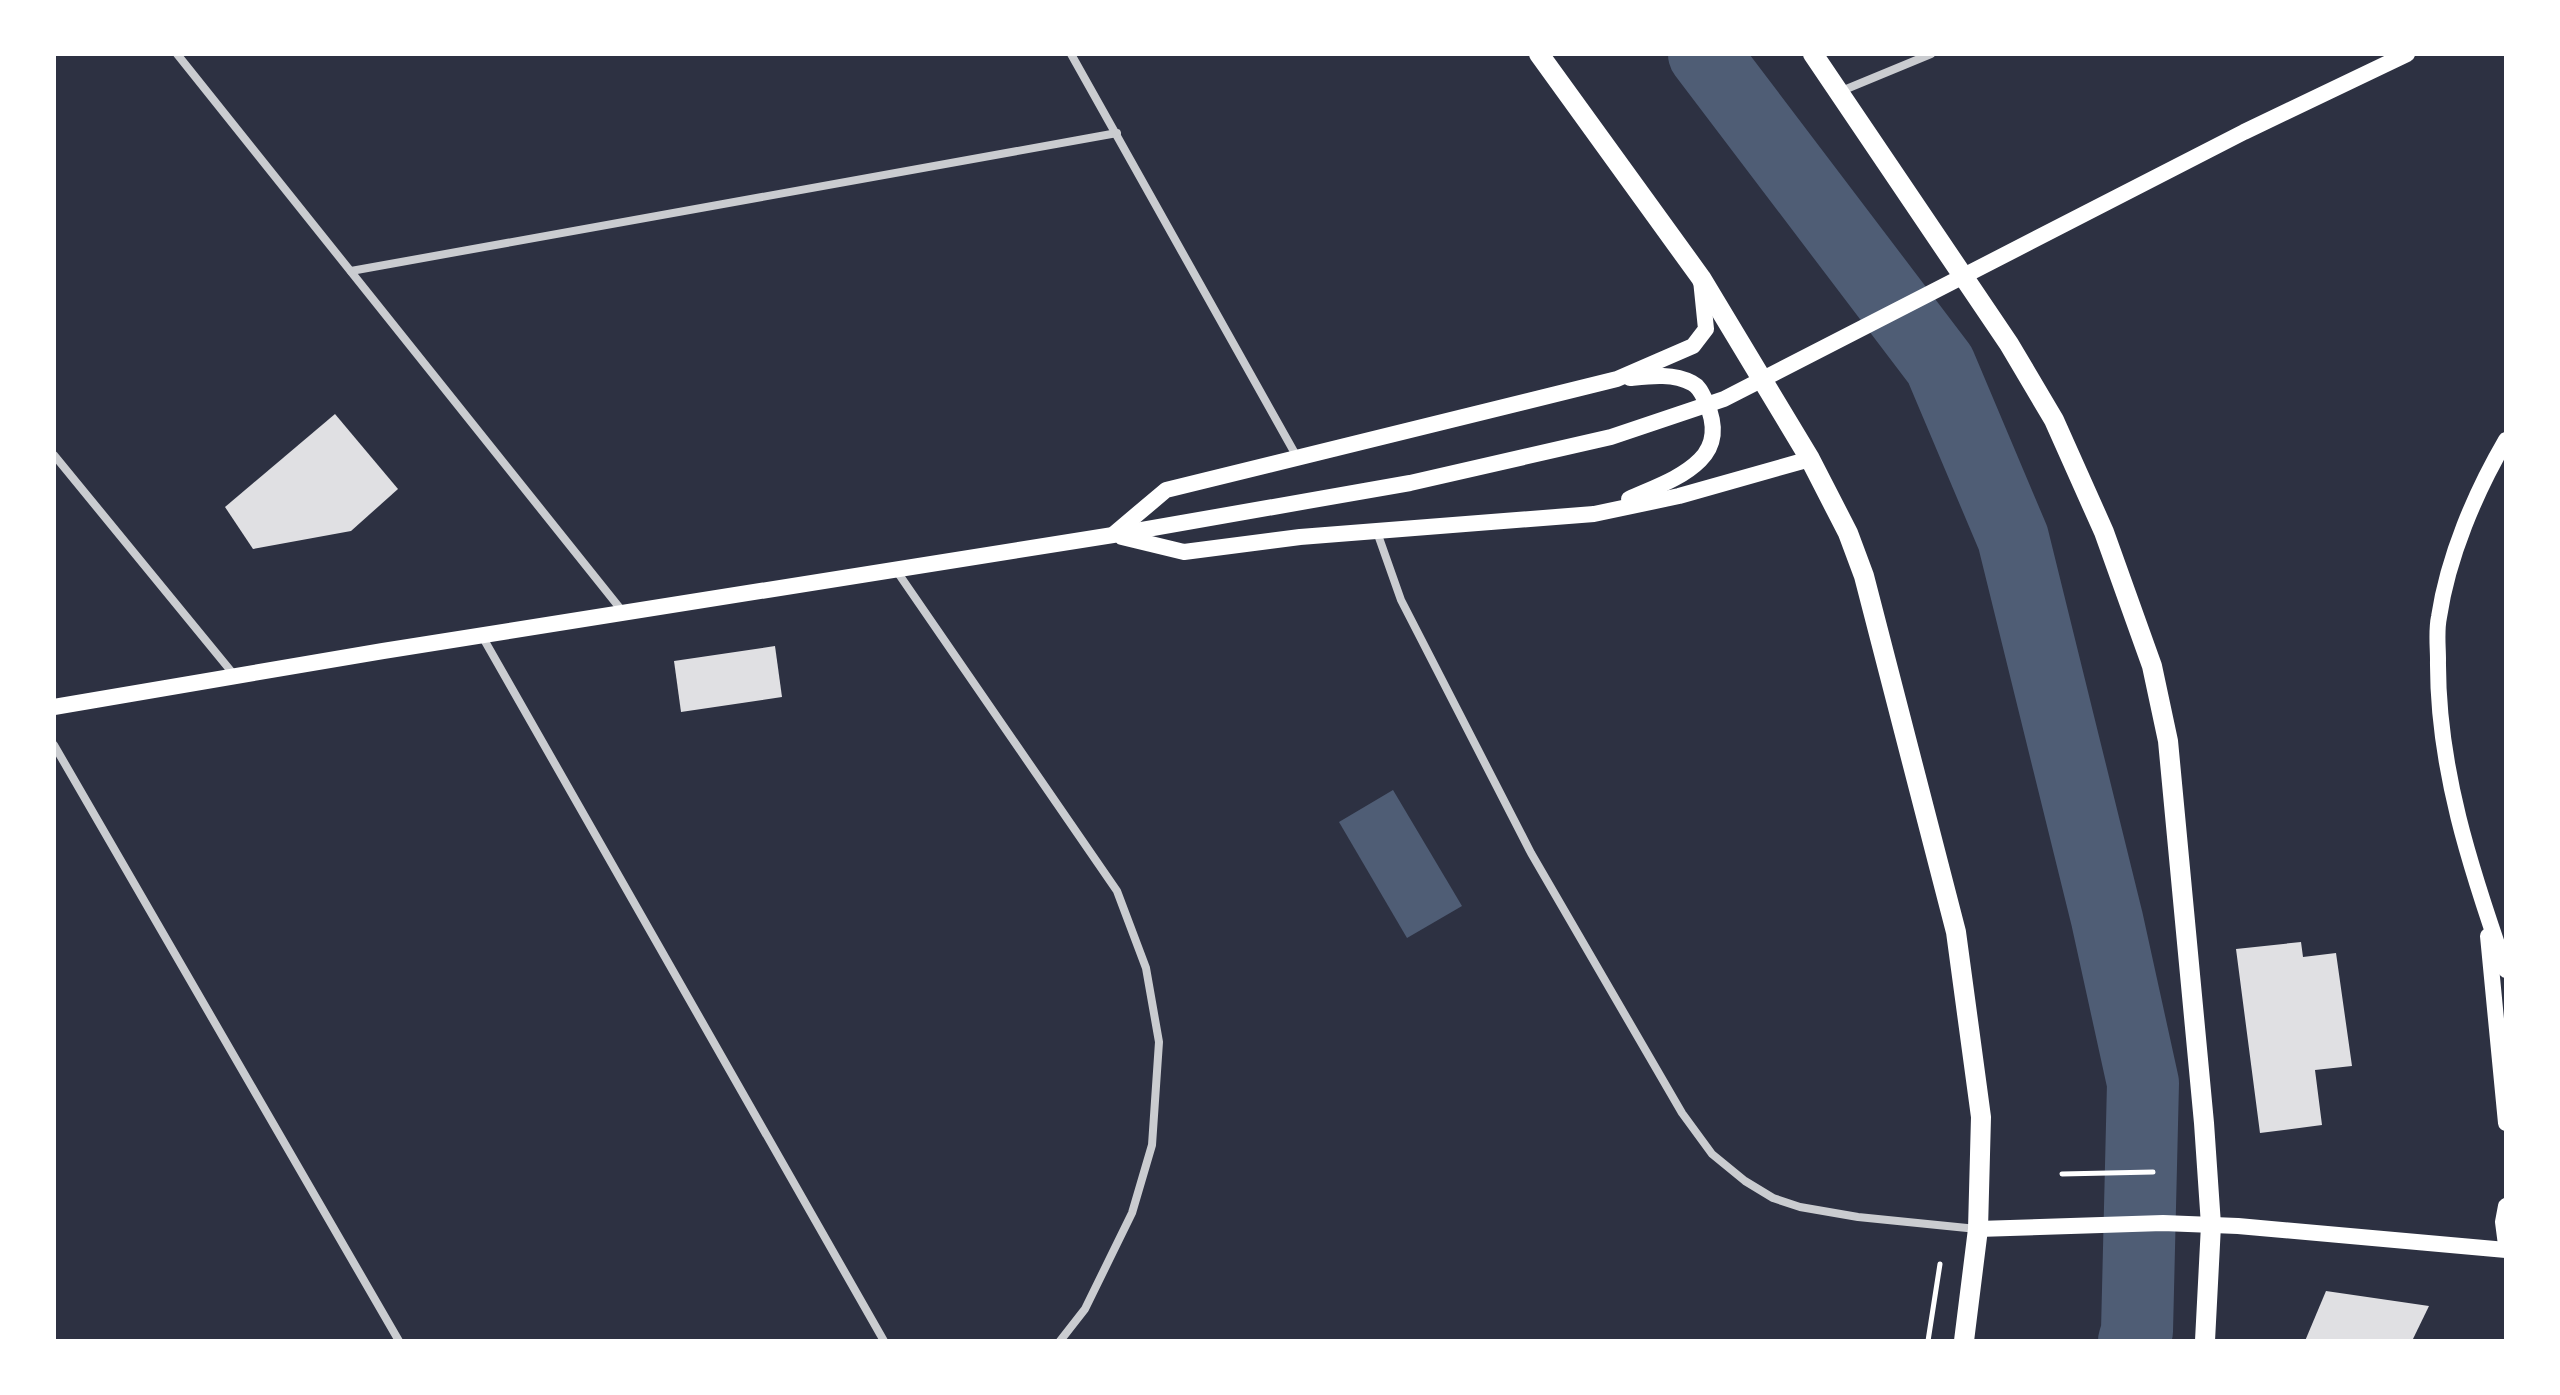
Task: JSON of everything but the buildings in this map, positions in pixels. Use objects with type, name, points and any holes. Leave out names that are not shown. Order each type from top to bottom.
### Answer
[{"type":"main road","points":[[1539,54],[1701,278],[1810,459],[1848,533],[1864,576],[1956,932],[1981,1117],[1978,1229],[1964,1341]]},
{"type":"main road","points":[[1813,54],[2009,344],[2054,420],[2104,532],[2152,666],[2168,741],[2197,1030],[2211,1225],[2205,1341]]},
{"type":"main road","points":[[54,707],[481,635],[1113,535],[1410,483],[1611,437],[1724,399],[2244,132],[2407,54]]},
{"type":"main road","points":[[1617,379],[1693,346],[1706,329],[1701,278]]},
{"type":"main road","points":[[1113,535],[1166,490],[1617,379],[1653,376],[1693,383],[1699,388],[1714,426],[1712,440],[1698,462],[1671,481],[1594,514]]},
{"type":"main road","points":[[2506,440],[2486,474],[2457,546],[2438,618],[2438,698],[2450,786],[2485,911],[2506,970]]},
{"type":"main road","points":[[1113,535],[1184,552],[1377,530],[1594,514],[1679,496],[1810,459]]},
{"type":"main road","points":[[2485,911],[2506,1123]]},
{"type":"main road","points":[[1978,1229],[2163,1223],[2506,1248],[2503,1222],[2506,1206]]},
{"type":"street","points":[[177,54],[624,613]]},
{"type":"street","points":[[1071,54],[1297,458]]},
{"type":"street","points":[[1838,92],[1931,54]]},
{"type":"street","points":[[351,271],[1117,133]]},
{"type":"street","points":[[54,455],[235,676]]},
{"type":"street","points":[[1377,530],[1401,600],[1531,853],[1682,1113],[1712,1154],[1754,1187],[1773,1198],[1800,1207],[1858,1217],[1978,1229]]},
{"type":"street","points":[[896,569],[1117,891],[1146,968],[1159,1042],[1152,1145],[1132,1213],[1085,1309],[1060,1341]]},
{"type":"street","points":[[481,635],[884,1341]]},
{"type":"street","points":[[54,745],[399,1341]]},
{"type":"path","points":[[2062,1174],[2153,1172]]},
{"type":"path","points":[[1928,1341],[1946,1227]]},
{"type":"water","points":[[1393,790],[1462,906],[1407,938],[1339,822]]},
{"type":"waterway","points":[[1704,54],[1940,365],[2013,538],[2107,919],[2143,1083],[2137,1331],[2134,1341]]}]
